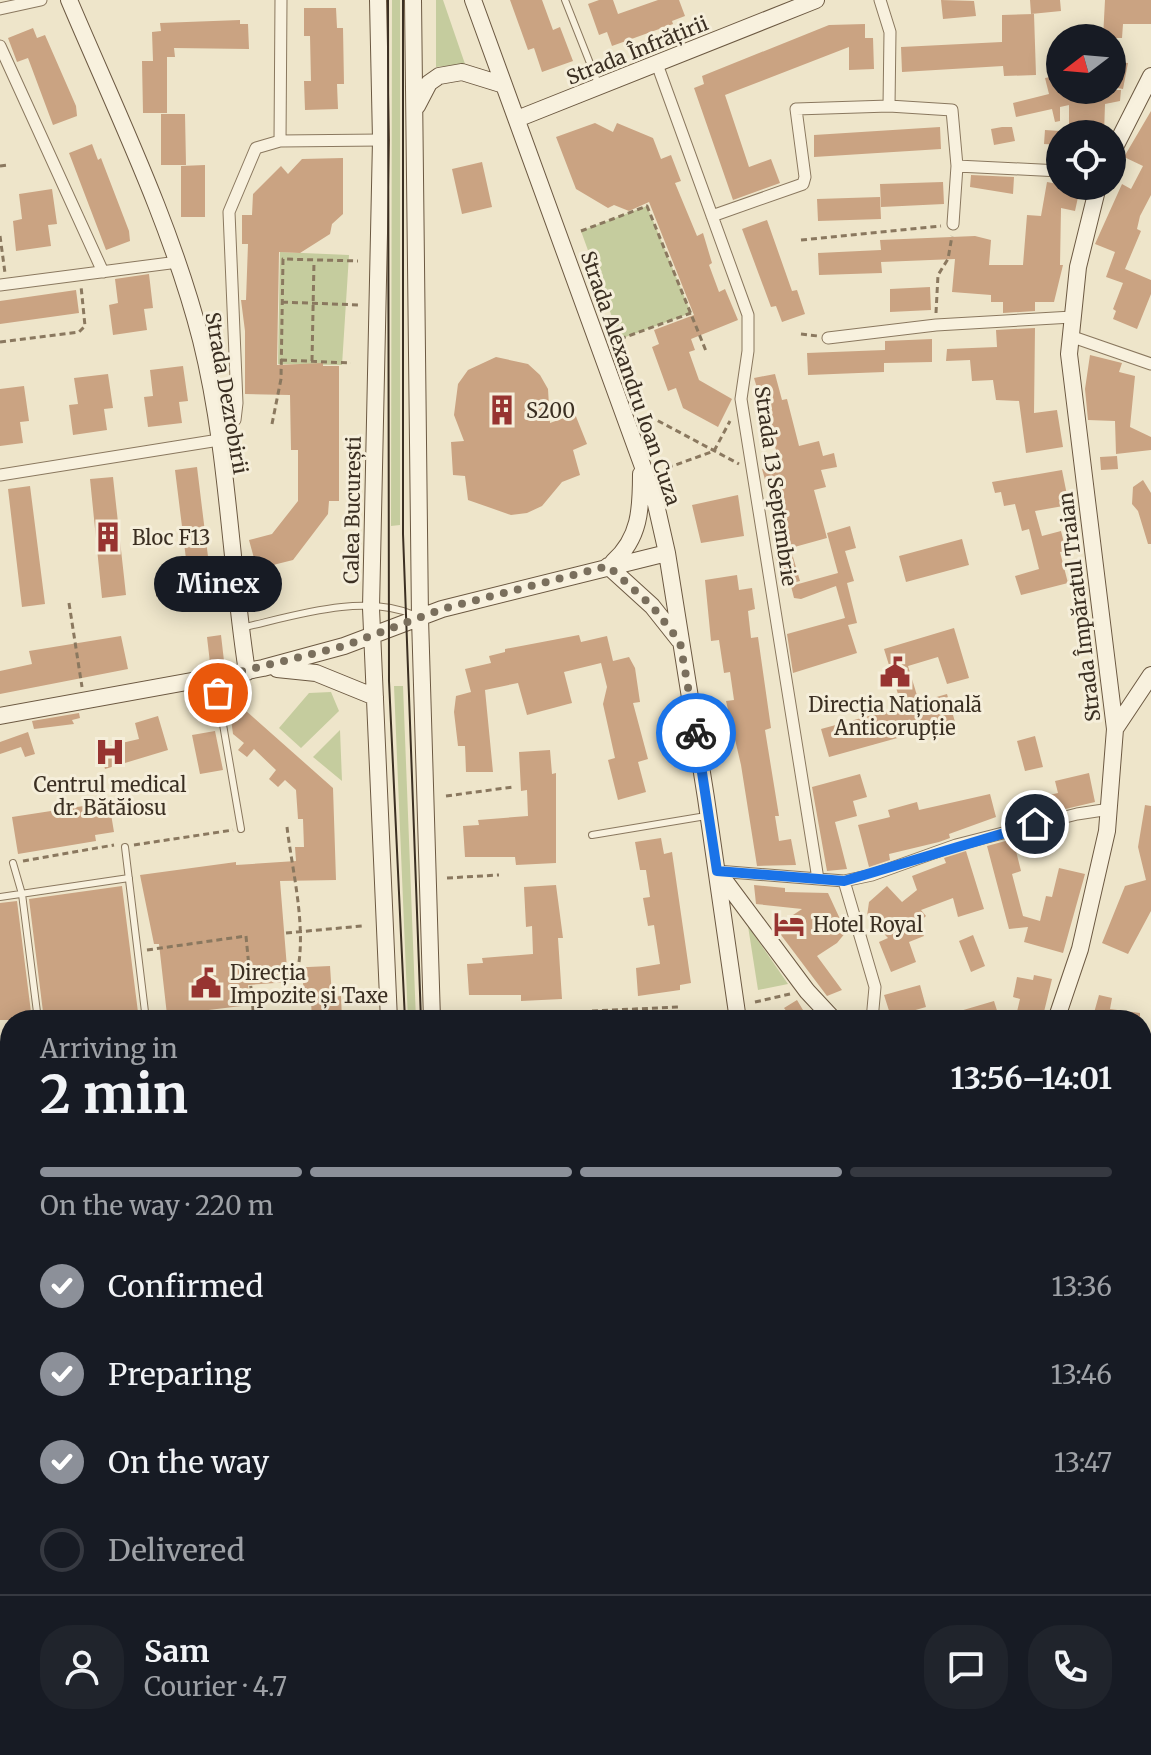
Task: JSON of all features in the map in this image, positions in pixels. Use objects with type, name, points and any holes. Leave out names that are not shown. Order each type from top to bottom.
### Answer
[{"type":"main road","name":"Strada Dezrobirii","points":[[69,0],[178,262],[202,342],[218,436],[241,628],[255,670]]},
{"type":"main road","name":"Calea București","points":[[378,0],[381,140],[371,636],[389,1010]]},
{"type":"main road","points":[[413,0],[420,618],[432,1010]]},
{"type":"main road","name":"Strada Alexandru Ioan Cuza","points":[[473,0],[642,460],[667,553],[737,1010]]},
{"type":"main road","name":"Strada Înfrățirii","points":[[517,119],[816,0]]},
{"type":"main road","points":[[416,111],[425,87],[439,76],[462,72],[504,85]]},
{"type":"main road","points":[[1126,125],[1151,76]]},
{"type":"main road","name":"Strada Împăratul Traian","points":[[1059,1010],[1091,905],[1110,809],[1115,729],[1071,378],[1072,317],[1084,237],[1094,200]]},
{"type":"main road","points":[[608,566],[627,550],[638,526],[642,460]]},
{"type":"main road","points":[[0,716],[84,698],[255,670],[371,636],[420,618],[608,566],[667,553]]},
{"type":"main road","points":[[608,566],[652,606],[680,642]]},
{"type":"main road","points":[[255,670],[316,673],[375,697]]},
{"type":"main road","points":[[1115,729],[1145,691],[1151,675]]},
{"type":"main road","points":[[717,871],[825,1010]]},
{"type":"street","points":[[0,9],[41,0]]},
{"type":"street","points":[[280,141],[281,0]]},
{"type":"street","points":[[880,0],[890,32],[889,106]]},
{"type":"street","points":[[0,46],[103,272]]},
{"type":"street","name":"Strada 13 Septembrie","points":[[657,64],[748,315],[749,335],[741,399],[818,879]]},
{"type":"street","points":[[712,216],[803,184],[805,177],[796,109],[889,106],[952,110],[957,166],[953,224]]},
{"type":"street","points":[[0,475],[218,436],[235,420],[237,403],[229,212],[256,148],[280,141],[381,140]]},
{"type":"street","points":[[957,166],[1046,170]]},
{"type":"street","points":[[4,285],[178,262]]},
{"type":"street","points":[[828,338],[936,325],[1072,317]]},
{"type":"street","points":[[1070,336],[1151,364]]},
{"type":"street","points":[[717,871],[844,881],[1035,824],[1110,809]]},
{"type":"street","points":[[844,881],[875,987],[873,1010]]},
{"type":"lane","points":[[565,0],[599,87]]},
{"type":"lane","points":[[241,628],[307,612],[388,607],[420,618]]},
{"type":"lane","points":[[215,678],[241,829]]},
{"type":"lane","points":[[592,835],[709,815]]},
{"type":"lane","points":[[125,847],[145,1010]]},
{"type":"lane","points":[[13,863],[22,894],[37,1010]]},
{"type":"lane","points":[[0,897],[129,878]]},
{"type":"path","points":[[0,166],[8,165]]},
{"type":"path","points":[[581,231],[647,206],[706,351]]},
{"type":"path","points":[[801,240],[953,224],[948,259],[938,275],[936,325]]},
{"type":"path","points":[[0,236],[4,285]]},
{"type":"path","points":[[272,424],[281,360],[283,259],[358,261]]},
{"type":"path","points":[[312,361],[314,260]]},
{"type":"path","points":[[0,342],[79,332],[85,326],[80,275]]},
{"type":"path","points":[[282,302],[358,305]]},
{"type":"path","points":[[620,339],[691,313]]},
{"type":"path","points":[[281,360],[351,363]]},
{"type":"path","points":[[667,468],[714,451],[741,399]]},
{"type":"path","points":[[649,416],[753,472]]},
{"type":"path","points":[[156,595],[235,590]]},
{"type":"path","points":[[69,603],[84,698]]},
{"type":"path","points":[[446,796],[513,787]]},
{"type":"path","points":[[287,827],[298,931],[297,981],[287,1000]]},
{"type":"path","points":[[447,878],[499,875]]},
{"type":"path","points":[[286,933],[362,926]]},
{"type":"path","points":[[137,951],[246,936],[253,1010]]},
{"type":"path","points":[[755,1002],[807,991]]},
{"type":"path","points":[[614,1010],[678,1007]]},
{"type":"green space","points":[[392,0],[400,0],[400,525],[391,526]]},
{"type":"green space","points":[[436,0],[443,0],[465,64],[436,67]]},
{"type":"green space","points":[[647,206],[691,313],[620,339],[581,231]]},
{"type":"green space","points":[[280,252],[349,255],[342,365],[278,364]]},
{"type":"green space","points":[[394,686],[403,686],[416,1010],[408,1010]]},
{"type":"green space","points":[[331,692],[339,711],[301,748],[279,728],[309,693]]},
{"type":"green space","points":[[340,730],[342,781],[313,757]]},
{"type":"green space","points":[[748,926],[788,984],[758,990]]},
{"type":"building","points":[[510,0],[542,0],[553,30],[560,27],[573,61],[542,72],[534,48],[528,50]]},
{"type":"building","points":[[613,0],[618,14],[658,0],[679,0],[685,16],[672,21],[673,24],[612,46],[607,32],[599,35],[588,4]]},
{"type":"building","points":[[941,0],[974,1],[976,16],[943,19]]},
{"type":"building","points":[[1030,0],[1060,0],[1061,11],[1031,14]]},
{"type":"building","points":[[1105,0],[1151,0],[1151,24],[1104,24]]},
{"type":"building","points":[[304,8],[336,8],[337,28],[343,28],[344,84],[337,84],[338,109],[305,110],[304,81],[311,81],[310,36],[304,36]]},
{"type":"building","points":[[1034,14],[1036,75],[1004,76],[1003,66],[902,72],[901,47],[1002,42],[1002,15]]},
{"type":"building","points":[[240,20],[240,24],[248,24],[249,49],[174,48],[175,57],[167,57],[167,113],[143,113],[142,61],[153,61],[152,32],[161,31],[160,23]]},
{"type":"building","points":[[865,24],[865,38],[873,38],[874,69],[849,70],[849,47],[725,95],[749,167],[771,159],[780,183],[733,200],[694,88],[704,84],[702,76],[829,25]]},
{"type":"building","points":[[33,28],[37,38],[45,35],[76,106],[77,116],[53,125],[28,58],[17,62],[8,38]]},
{"type":"building","points":[[1046,95],[1046,104],[1105,104],[1104,120],[1069,120],[1069,105],[1060,107],[1060,120],[1055,120],[1052,109],[1016,117],[1013,103]]},
{"type":"building","points":[[1151,111],[1151,195],[1140,216],[1137,229],[1141,231],[1125,269],[1151,280],[1151,294],[1137,329],[1113,319],[1116,311],[1113,309],[1123,283],[1106,277],[1115,252],[1095,244],[1115,200],[1126,200],[1126,186],[1131,189],[1143,166],[1126,158]]},
{"type":"building","points":[[161,114],[185,114],[186,165],[161,165]]},
{"type":"building","points":[[595,123],[613,132],[617,123],[653,138],[661,159],[671,155],[681,181],[675,183],[697,236],[703,233],[712,263],[709,265],[719,292],[725,289],[738,320],[691,339],[695,350],[689,352],[699,380],[732,399],[718,427],[683,408],[676,388],[668,391],[652,347],[659,344],[654,330],[694,315],[649,202],[629,211],[614,205],[608,208],[576,189],[556,137]]},
{"type":"building","points":[[940,127],[941,149],[814,157],[814,135]]},
{"type":"building","points":[[1012,127],[1015,141],[994,145],[991,129]]},
{"type":"building","points":[[92,144],[98,160],[101,158],[129,231],[130,241],[106,250],[69,153]]},
{"type":"building","points":[[343,158],[343,214],[332,224],[330,234],[300,253],[279,252],[277,365],[323,363],[323,366],[339,366],[339,501],[329,501],[328,514],[293,560],[257,569],[249,540],[272,534],[298,501],[298,450],[291,450],[290,395],[245,394],[245,331],[241,300],[246,300],[248,244],[242,244],[242,215],[252,215],[253,194],[281,166],[288,174],[302,159]]},
{"type":"building","points":[[482,162],[492,207],[462,214],[452,169]]},
{"type":"building","points":[[205,165],[205,217],[181,217],[181,166]]},
{"type":"building","points":[[971,175],[1014,177],[1013,194],[970,187]]},
{"type":"building","points":[[943,182],[944,204],[881,207],[880,184]]},
{"type":"building","points":[[1046,188],[1046,200],[1077,200],[1075,211],[1061,208],[1060,265],[1063,265],[1054,302],[1035,302],[1035,311],[1003,313],[1003,302],[991,302],[991,295],[952,292],[955,259],[881,262],[882,273],[819,275],[818,253],[881,250],[880,240],[975,236],[991,240],[989,265],[1023,265],[1027,215],[1041,216]]},
{"type":"building","points":[[52,189],[57,224],[48,225],[51,246],[16,251],[13,221],[22,219],[19,194]]},
{"type":"building","points":[[880,197],[881,219],[818,221],[817,199]]},
{"type":"building","points":[[767,220],[792,291],[797,290],[805,314],[782,322],[776,306],[771,307],[742,229]]},
{"type":"building","points":[[149,274],[153,308],[144,309],[147,330],[113,335],[109,305],[118,303],[115,279]]},
{"type":"building","points":[[930,287],[931,310],[890,312],[890,289]]},
{"type":"building","points":[[76,290],[79,313],[0,324],[0,301]]},
{"type":"building","points":[[1035,328],[1034,413],[1057,410],[1063,447],[1026,453],[1019,401],[996,400],[993,380],[972,381],[970,360],[946,361],[947,349],[997,347],[996,330]]},
{"type":"building","points":[[932,339],[932,362],[884,363],[884,372],[808,375],[807,353],[885,350],[885,341]]},
{"type":"building","points":[[1090,355],[1122,363],[1119,372],[1135,376],[1130,427],[1151,437],[1151,450],[1116,454],[1115,421],[1088,420],[1085,389]]},
{"type":"building","points":[[496,357],[528,364],[540,375],[548,389],[550,423],[575,414],[587,444],[573,450],[580,475],[562,482],[542,506],[527,513],[511,515],[468,500],[465,476],[453,475],[451,442],[464,441],[454,415],[458,384],[468,370]]},
{"type":"building","points":[[183,366],[188,401],[179,402],[182,423],[148,427],[144,397],[153,396],[150,370]]},
{"type":"building","points":[[108,374],[113,408],[104,409],[107,430],[73,435],[69,405],[78,404],[74,378]]},
{"type":"building","points":[[775,374],[782,400],[787,399],[799,446],[819,441],[823,456],[834,453],[837,467],[821,470],[826,487],[814,490],[827,538],[780,551],[770,515],[783,511],[775,481],[766,483],[762,469],[780,463],[754,378]]},
{"type":"building","points":[[24,386],[29,421],[20,422],[23,443],[0,446],[0,389]]},
{"type":"building","points":[[1117,456],[1118,469],[1101,470],[1100,457]]},
{"type":"building","points":[[197,467],[211,581],[189,583],[175,470]]},
{"type":"building","points":[[1062,470],[1069,505],[1035,511],[1042,536],[1061,531],[1066,551],[1060,552],[1068,583],[1021,595],[1015,576],[1039,569],[1029,529],[1022,531],[1015,504],[1004,506],[1001,492],[995,493],[992,482]]},
{"type":"building","name":"Bloc F13","points":[[113,477],[126,595],[102,598],[90,479]]},
{"type":"building","points":[[1143,480],[1151,493],[1151,544],[1148,544],[1138,511],[1132,504],[1133,487]]},
{"type":"building","points":[[30,486],[45,604],[22,607],[8,489]]},
{"type":"building","points":[[738,495],[744,536],[701,543],[692,505]]},
{"type":"building","points":[[850,526],[856,548],[845,551],[854,581],[847,583],[857,623],[848,625],[857,653],[793,673],[787,634],[845,618],[836,586],[801,599],[794,598],[791,586],[838,573],[827,533]]},
{"type":"building","points":[[962,539],[969,565],[906,582],[899,556]]},
{"type":"building","points":[[791,550],[800,581],[782,586],[775,555]]},
{"type":"building","points":[[737,575],[739,590],[752,588],[755,609],[748,611],[751,638],[758,637],[771,728],[765,730],[779,816],[775,816],[779,841],[791,839],[796,865],[757,866],[741,765],[726,701],[734,700],[730,672],[724,673],[719,640],[711,641],[705,580]]},
{"type":"building","points":[[954,628],[969,678],[947,684],[938,657],[908,666],[919,702],[947,694],[955,722],[829,757],[821,729],[902,707],[884,649]]},
{"type":"building","points":[[221,635],[224,661],[210,663],[207,637]]},
{"type":"building","points":[[579,635],[581,642],[607,636],[613,661],[629,657],[635,668],[640,702],[633,703],[648,759],[638,762],[646,792],[618,800],[608,760],[615,758],[603,704],[607,687],[601,663],[564,672],[572,703],[527,715],[518,683],[485,690],[493,772],[466,772],[465,746],[458,746],[454,712],[456,696],[471,692],[465,669],[491,663],[489,656],[505,652],[505,649]]},
{"type":"building","points":[[121,636],[128,669],[0,694],[0,671],[32,664],[29,651]]},
{"type":"building","points":[[245,710],[333,788],[336,880],[280,881],[287,968],[330,966],[332,997],[341,996],[342,1010],[311,1010],[311,1001],[304,1001],[303,981],[248,985],[250,1005],[208,1010],[166,1010],[159,944],[154,944],[140,875],[236,862],[236,865],[296,861],[295,847],[304,847],[303,819],[298,819],[296,790],[285,780],[278,787],[269,779],[276,770],[254,749],[247,757],[238,750],[244,743],[233,734],[230,712]]},
{"type":"building","points":[[79,713],[80,718],[72,720],[74,724],[34,729],[32,721]]},
{"type":"building","points":[[158,716],[168,750],[105,769],[100,748],[139,739],[135,723]]},
{"type":"building","points":[[215,731],[223,770],[200,774],[192,735]]},
{"type":"building","points":[[28,732],[35,754],[25,757],[21,747],[0,754],[0,742]]},
{"type":"building","points":[[1035,736],[1043,767],[1025,771],[1017,741]]},
{"type":"building","points":[[550,750],[552,774],[556,773],[556,863],[516,865],[515,857],[465,857],[463,826],[479,825],[478,820],[528,816],[527,790],[521,791],[519,752]]},
{"type":"building","points":[[1089,773],[1095,802],[1023,819],[1019,802],[1058,793],[1055,781]]},
{"type":"building","points":[[860,774],[867,797],[853,801],[857,816],[835,822],[847,869],[827,871],[812,787]]},
{"type":"building","points":[[990,794],[996,817],[949,834],[950,838],[939,842],[889,854],[890,860],[869,867],[858,825],[890,817],[888,810],[917,802],[919,810]]},
{"type":"building","points":[[108,796],[114,832],[95,835],[96,841],[18,854],[12,817],[90,805],[90,799]]},
{"type":"building","points":[[1145,805],[1151,806],[1151,911],[1128,954],[1102,943],[1125,886],[1146,880],[1138,847]]},
{"type":"building","points":[[661,838],[664,854],[672,852],[691,983],[680,985],[680,990],[638,996],[636,968],[660,964],[654,925],[648,926],[643,898],[650,897],[646,870],[640,870],[635,842]]},
{"type":"building","points":[[1013,839],[1021,871],[1012,874],[1023,916],[1040,921],[1046,896],[1052,897],[1059,868],[1085,874],[1063,953],[1024,942],[1028,927],[1009,929],[987,846]]},
{"type":"building","points":[[966,851],[984,909],[958,917],[953,898],[921,910],[926,916],[918,923],[924,936],[909,942],[916,962],[891,972],[879,942],[888,938],[867,916],[869,902],[887,886],[902,902],[917,890],[912,876],[946,863],[944,858]]},
{"type":"building","points":[[556,885],[563,938],[558,938],[562,999],[521,1001],[521,995],[469,995],[467,964],[483,963],[482,958],[533,954],[532,926],[526,927],[524,887]]},
{"type":"building","points":[[754,885],[785,888],[785,892],[828,893],[846,932],[837,943],[817,956],[842,990],[827,996],[775,927],[802,909],[756,904]]},
{"type":"building","points":[[122,886],[138,1010],[43,1010],[29,899]]},
{"type":"building","points":[[17,901],[31,1010],[0,1010],[0,903]]},
{"type":"building","points":[[973,935],[985,966],[971,972],[959,941]]},
{"type":"building","points":[[1034,975],[1052,979],[1044,1010],[1017,1010],[1020,999],[1013,997],[1017,977],[1033,980]]},
{"type":"building","points":[[920,985],[926,1007],[889,1010],[884,995]]},
{"type":"building","points":[[1099,995],[1112,998],[1110,1009],[1118,1010],[1095,1010]]},
{"type":"building","points":[[797,1000],[803,1010],[786,1010],[784,1008]]},
{"type":"building","points":[[994,1001],[997,1010],[963,1010]]},
{"type":"tram line","points":[[388,0],[389,681],[405,1010]]},
{"type":"tram line","points":[[403,0],[403,534],[421,1010]]},
{"type":"way so far","points":[[218,693],[215,678],[344,646],[442,609],[608,566],[652,606],[680,642],[696,733]]},
{"type":"place","name":"S200","points":[[502,410]]},
{"type":"place","name":"Bloc F13","points":[[108,537]]},
{"type":"place","name":"Direcția Națională Anticorupție","points":[[895,672]]},
{"type":"place","name":"Minex","points":[[218,693]]},
{"type":"place","name":"Centrul medical dr. Bătăiosu","points":[[110,752]]},
{"type":"place","name":"Hotel Royal","points":[[789,924]]},
{"type":"place","name":"Direcția Impozite și Taxe","points":[[206,983]]},
{"type":"route","points":[[696,733],[717,871],[844,881],[872,875],[956,845],[1035,824]]}]
